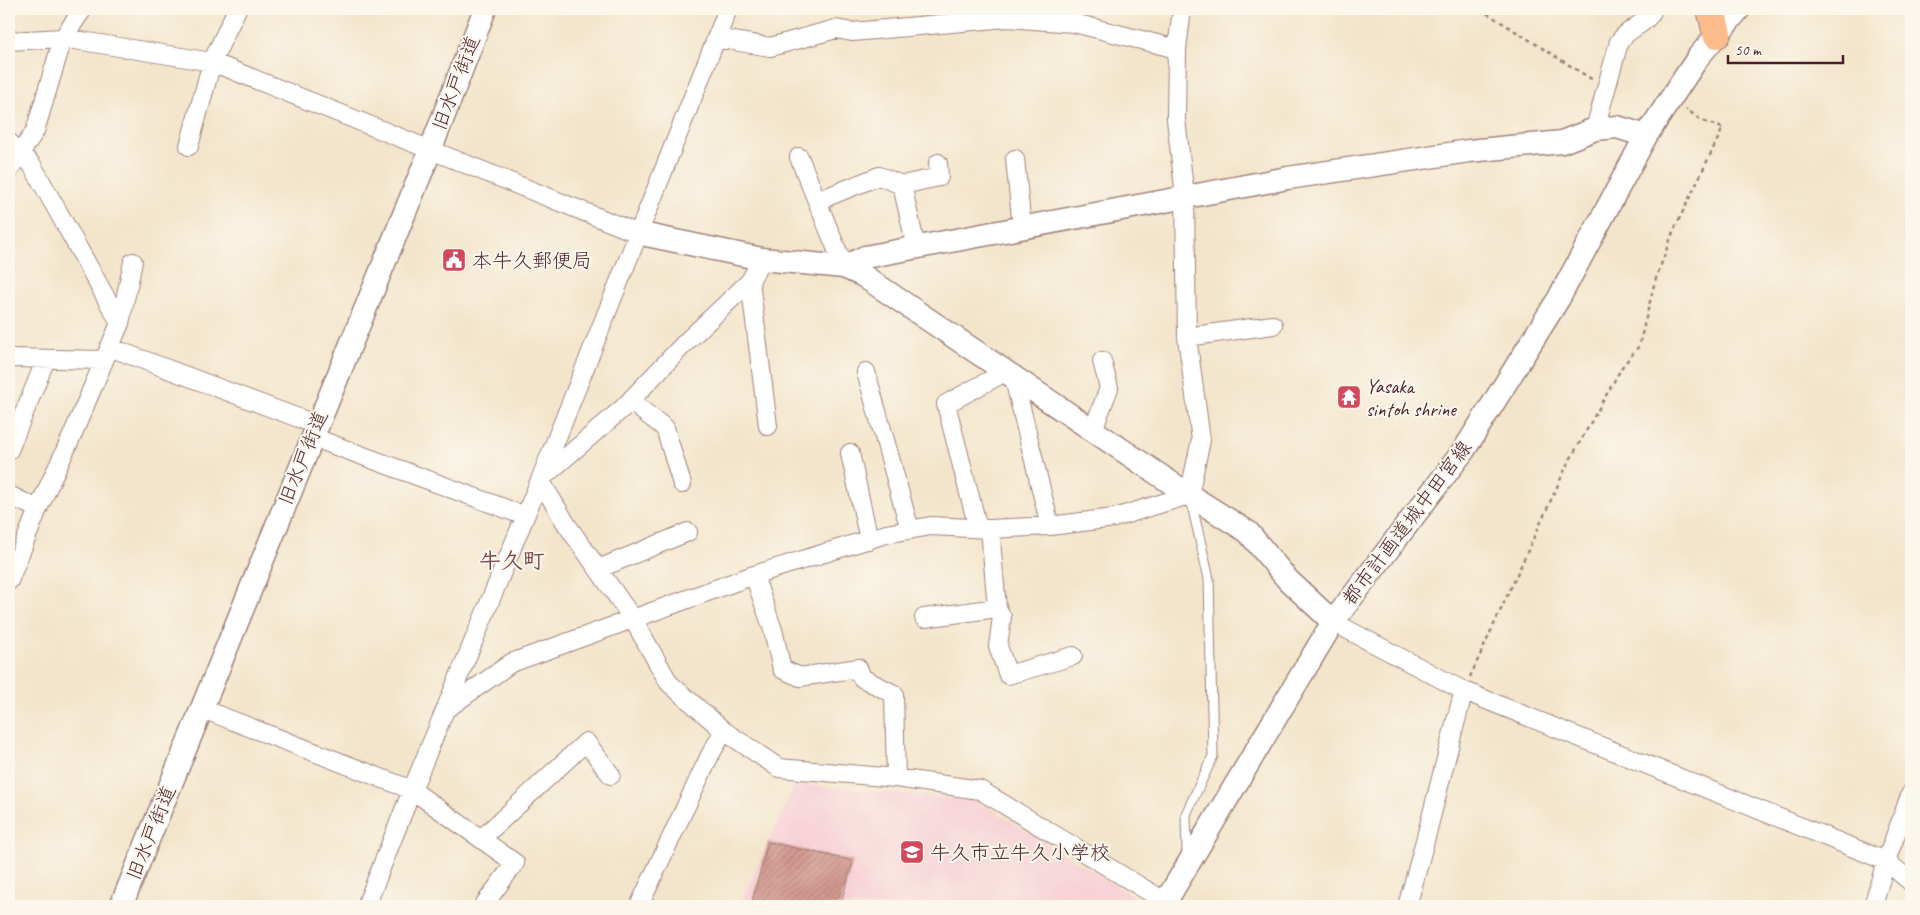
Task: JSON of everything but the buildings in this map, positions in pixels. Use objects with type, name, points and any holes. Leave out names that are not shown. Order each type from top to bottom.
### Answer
[{"type":"street","points":[[9,170],[15,148],[35,131],[63,38],[83,9]]},
{"type":"street","points":[[189,146],[212,62],[237,9]]},
{"type":"street","name":"旧水戸街道","points":[[121,906],[200,708],[430,151],[485,9]]},
{"type":"street","points":[[366,906],[540,480],[728,9]]},
{"type":"street","points":[[1182,9],[1177,49],[1176,119],[1185,197],[1187,337],[1201,440],[1189,495]]},
{"type":"street","points":[[1595,129],[1619,42],[1625,32],[1642,24],[1649,18],[1653,9]]},
{"type":"street","name":"都市計画道城中田宮線","points":[[1164,904],[1333,622],[1464,450],[1559,298],[1646,136],[1714,22],[1739,9]]},
{"type":"street","points":[[716,38],[770,47],[836,29],[852,32],[1007,18],[1074,23],[1177,49]]},
{"type":"street","points":[[9,41],[63,38],[212,62],[637,233],[762,259],[844,266],[862,275],[1189,495],[1248,532],[1288,580],[1333,622],[1464,691],[1886,861],[1911,882]]},
{"type":"street","points":[[844,266],[865,257],[1288,178],[1469,151],[1562,142],[1595,129],[1617,127],[1646,136]]},
{"type":"street","points":[[15,148],[32,165],[120,323]]},
{"type":"street","points":[[799,157],[844,266]]},
{"type":"street","points":[[1015,159],[1022,228]]},
{"type":"street","points":[[817,201],[879,176],[902,185],[939,177],[938,162]]},
{"type":"street","points":[[902,185],[916,248]]},
{"type":"street","points":[[540,480],[630,401],[686,342],[750,280],[762,259]]},
{"type":"street","points":[[9,581],[38,509],[71,438],[120,323],[133,262]]},
{"type":"street","points":[[750,280],[768,426]]},
{"type":"street","points":[[1187,337],[1273,325]]},
{"type":"street","points":[[9,358],[46,359],[107,354],[314,431],[525,516]]},
{"type":"street","points":[[9,450],[46,359]]},
{"type":"street","points":[[1093,430],[1109,388],[1102,361]]},
{"type":"street","points":[[866,372],[910,530]]},
{"type":"street","points":[[1010,373],[1050,526]]},
{"type":"street","points":[[1010,373],[946,404],[984,529],[997,608],[1002,617],[998,646],[1008,675],[1073,656]]},
{"type":"street","points":[[630,401],[665,428],[682,484]]},
{"type":"street","points":[[850,453],[869,540]]},
{"type":"street","points":[[540,480],[633,619],[669,683],[724,731],[779,768],[896,778],[980,790],[1164,904]]},
{"type":"street","points":[[9,495],[38,509]]},
{"type":"street","points":[[445,710],[511,663],[754,575],[869,540],[930,526],[984,529],[1050,526],[1114,518],[1189,495]]},
{"type":"street","points":[[598,568],[688,532]]},
{"type":"street","points":[[754,575],[773,630],[782,669],[800,677],[858,668],[862,678],[894,694],[896,778]]},
{"type":"street","points":[[924,618],[997,608]]},
{"type":"street","points":[[1407,906],[1423,853],[1446,756],[1464,691]]},
{"type":"street","points":[[200,708],[412,790],[482,838],[514,863],[483,906]]},
{"type":"street","points":[[639,906],[710,754],[724,731]]},
{"type":"street","points":[[482,838],[586,742],[611,775]]},
{"type":"street","points":[[1873,906],[1886,861],[1911,793]]},
{"type":"lane","points":[[1187,865],[1186,814],[1212,756],[1209,579],[1189,495]]},
{"type":"path","points":[[1480,9],[1606,88]]},
{"type":"path","points":[[1464,691],[1567,465],[1622,367],[1639,346],[1654,281],[1673,232],[1723,128],[1702,120],[1670,98]]},
{"type":"shaded area","name":"牛久市立牛久小学校","points":[[795,784],[977,801],[1144,903],[1142,906],[739,906]]},
{"type":"place","name":"本牛久郵便局","points":[[454,260]]},
{"type":"place","name":"Yasaka sintoh shrine","points":[[1349,397]]},
{"type":"place","name":"牛久市立牛久小学校","points":[[912,852]]},
{"type":"district","name":"牛久町","points":[[512,561]]}]
